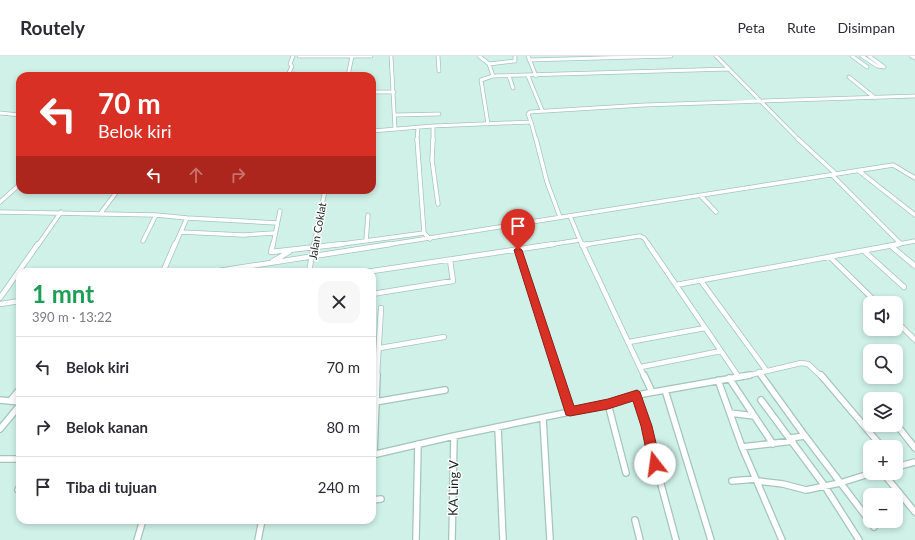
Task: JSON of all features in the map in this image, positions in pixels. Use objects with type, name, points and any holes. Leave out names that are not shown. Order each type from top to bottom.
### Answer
[{"type":"street","points":[[289,72],[292,66],[290,64],[293,56]]},
{"type":"street","points":[[299,56],[371,56]]},
{"type":"street","points":[[349,72],[352,56]]},
{"type":"street","points":[[391,56],[395,129]]},
{"type":"street","points":[[438,56],[439,71]]},
{"type":"street","points":[[479,56],[489,64],[493,76]]},
{"type":"street","points":[[489,64],[512,62],[515,60],[514,56]]},
{"type":"street","points":[[528,56],[536,76]]},
{"type":"street","points":[[529,60],[671,56]]},
{"type":"street","points":[[716,56],[834,174],[900,243]]},
{"type":"street","points":[[852,56],[867,67]]},
{"type":"street","points":[[862,56],[876,66],[884,67],[869,56]]},
{"type":"street","points":[[911,56],[915,58]]},
{"type":"street","points":[[488,124],[481,80],[493,76],[536,76],[729,69]]},
{"type":"street","points":[[509,76],[513,88]]},
{"type":"street","points":[[528,76],[542,110]]},
{"type":"street","points":[[849,77],[875,98]]},
{"type":"street","points":[[376,92],[394,92]]},
{"type":"street","points":[[560,218],[528,114],[530,112],[542,110],[644,105],[915,96]]},
{"type":"street","points":[[1,114],[16,115]]},
{"type":"street","points":[[395,115],[439,114]]},
{"type":"street","points":[[376,131],[433,126],[531,122]]},
{"type":"street","points":[[433,126],[432,160],[438,204]]},
{"type":"street","points":[[418,127],[417,149],[423,203],[424,233],[430,239]]},
{"type":"street","points":[[237,268],[430,239],[895,165],[915,178]]},
{"type":"street","points":[[859,171],[915,215]]},
{"type":"street","points":[[0,202],[16,188]]},
{"type":"street","points":[[100,214],[115,194]]},
{"type":"street","name":"Jalan Coklat","points":[[310,268],[324,194]]},
{"type":"street","points":[[701,196],[716,212]]},
{"type":"street","points":[[280,211],[270,252],[290,251],[424,233]]},
{"type":"street","points":[[0,212],[156,215],[277,223]]},
{"type":"street","points":[[21,268],[61,212]]},
{"type":"street","points":[[143,240],[156,215]]},
{"type":"street","points":[[366,241],[368,215]]},
{"type":"street","points":[[570,216],[652,392]]},
{"type":"street","points":[[164,268],[187,218]]},
{"type":"street","points":[[181,232],[243,235],[274,233]]},
{"type":"street","points":[[376,271],[581,242],[643,237],[738,376]]},
{"type":"street","points":[[676,285],[864,251],[915,240]]},
{"type":"street","points":[[890,246],[915,266]]},
{"type":"street","points":[[518,250],[570,411]]},
{"type":"street","points":[[234,268],[276,260],[290,251]]},
{"type":"street","points":[[864,251],[904,287]]},
{"type":"street","points":[[830,257],[870,296]]},
{"type":"street","points":[[376,293],[453,281],[450,260]]},
{"type":"street","points":[[0,298],[16,275]]},
{"type":"street","points":[[701,280],[766,370]]},
{"type":"street","points":[[0,304],[16,302]]},
{"type":"street","points":[[376,391],[380,348],[381,308]]},
{"type":"street","points":[[629,342],[704,328]]},
{"type":"street","points":[[903,328],[915,340]]},
{"type":"street","points":[[380,348],[444,337]]},
{"type":"street","points":[[641,367],[721,351]]},
{"type":"street","points":[[376,454],[454,436],[542,419],[570,411],[608,404],[637,395],[738,376],[746,376],[766,370],[801,363],[810,366],[823,378],[876,440]]},
{"type":"street","points":[[759,372],[863,513]]},
{"type":"street","points":[[729,378],[773,444]]},
{"type":"street","points":[[718,380],[742,447],[782,540]]},
{"type":"street","points":[[376,402],[445,390]]},
{"type":"street","points":[[665,390],[711,540]]},
{"type":"street","points":[[10,401],[16,394]]},
{"type":"street","points":[[637,395],[647,426],[649,440],[676,540]]},
{"type":"street","points":[[0,400],[16,402]]},
{"type":"street","points":[[761,400],[824,485],[859,540]]},
{"type":"street","points":[[608,404],[626,473]]},
{"type":"street","points":[[0,429],[16,410]]},
{"type":"street","points":[[730,413],[739,412],[748,416],[754,416]]},
{"type":"street","points":[[542,419],[550,540]]},
{"type":"street","points":[[498,428],[503,540]]},
{"type":"street","points":[[902,432],[915,448]]},
{"type":"street","points":[[742,447],[773,444],[804,435],[805,436]]},
{"type":"street","name":"KA Ling V","points":[[452,540],[454,436]]},
{"type":"street","points":[[416,540],[418,444]]},
{"type":"street","points":[[0,459],[16,459]]},
{"type":"street","points":[[903,465],[915,462]]},
{"type":"street","points":[[732,481],[757,480],[789,485],[806,490],[824,485],[840,483],[863,476]]},
{"type":"street","points":[[889,480],[915,512]]},
{"type":"street","points":[[376,500],[380,499]]},
{"type":"street","points":[[635,520],[640,540]]},
{"type":"street","points":[[137,540],[142,524]]},
{"type":"street","points":[[258,540],[261,524]]},
{"type":"route","points":[[518,250],[570,411],[608,404],[637,395],[647,426],[655,464]]}]
